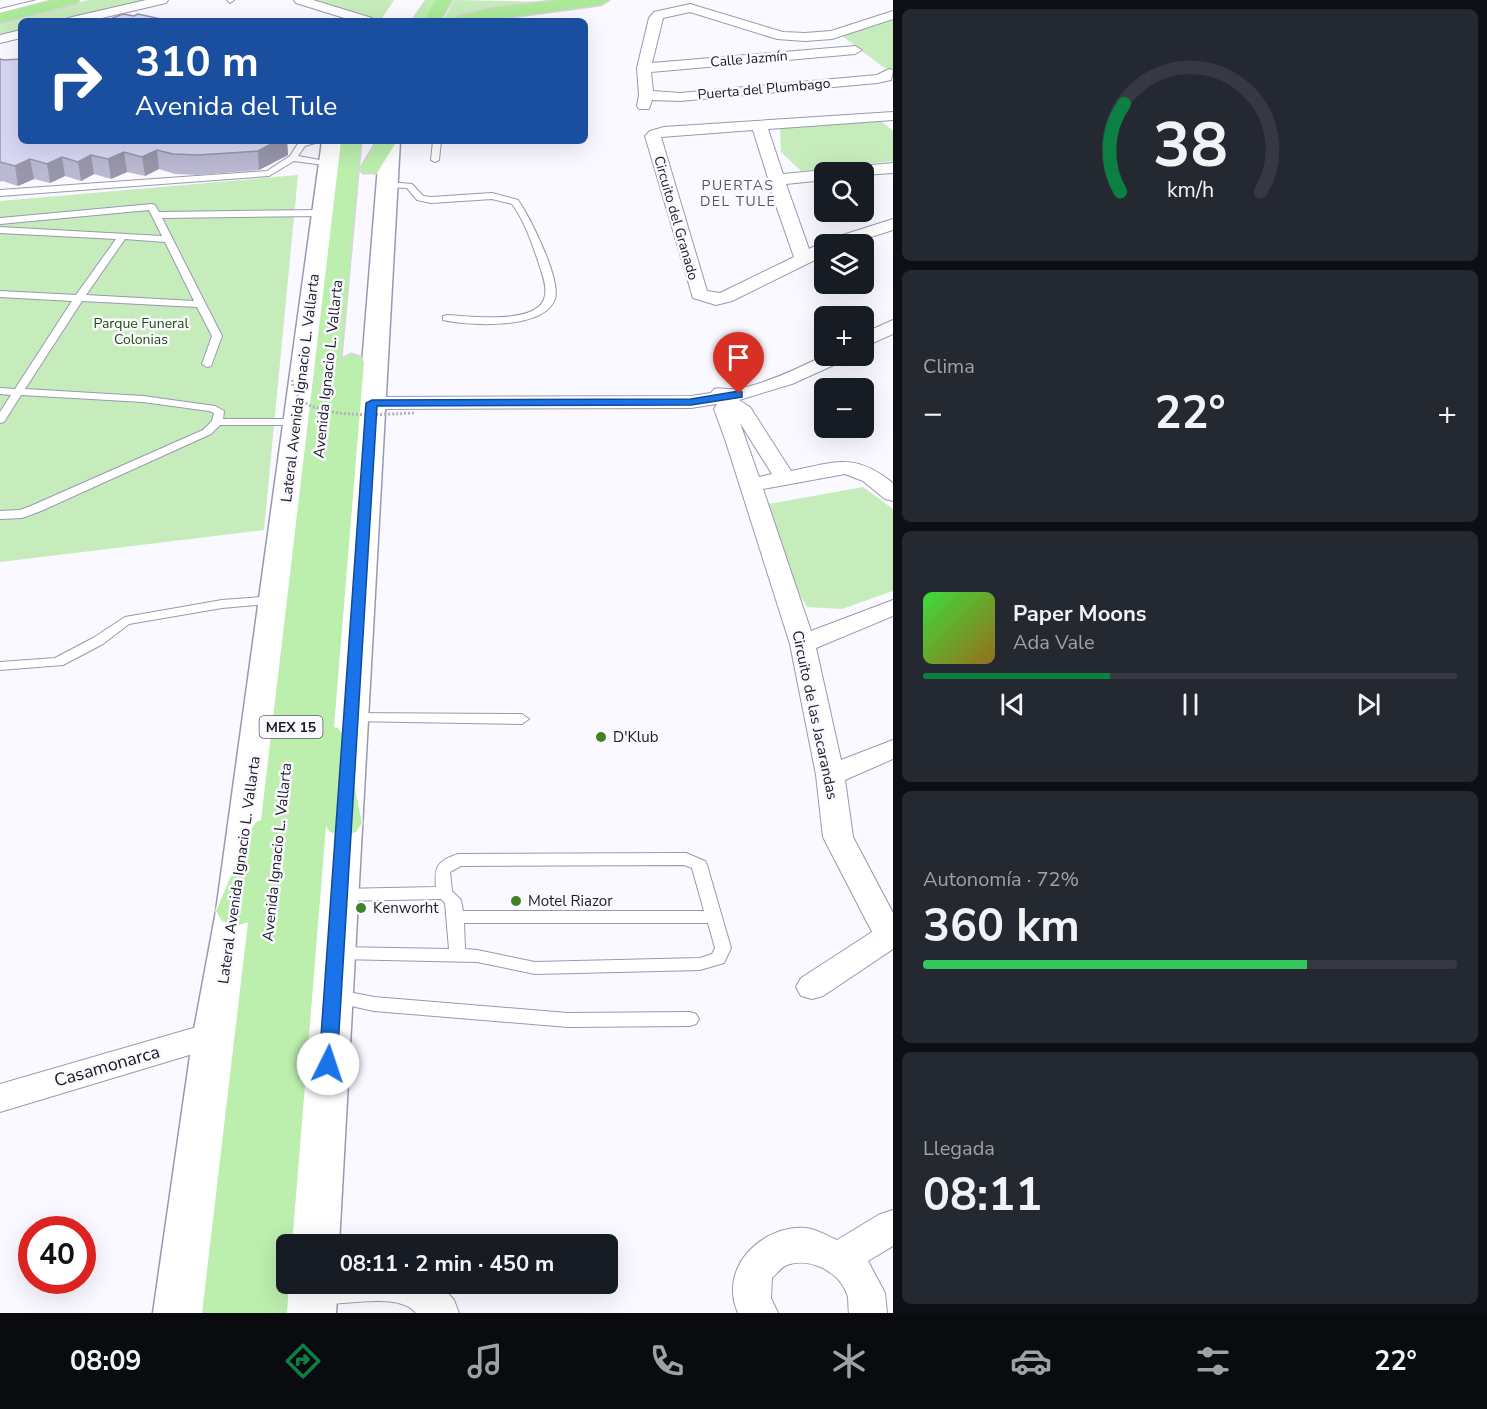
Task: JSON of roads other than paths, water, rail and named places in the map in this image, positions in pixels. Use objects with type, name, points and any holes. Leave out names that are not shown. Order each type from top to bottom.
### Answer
[{"type":"highway","points":[[6,8],[71,0]]},
{"type":"highway","points":[[422,18],[435,0]]},
{"type":"highway","points":[[434,18],[444,0]]},
{"type":"highway","points":[[473,18],[491,13],[601,0]]},
{"type":"highway","name":"Avenida Ignacio L. Vallarta","points":[[262,1313],[318,699],[342,151]]},
{"type":"highway","name":"Avenida Ignacio L. Vallarta","points":[[227,1313],[283,796],[342,151]]},
{"type":"highway","points":[[318,699],[343,823]]},
{"type":"highway","points":[[236,911],[283,796]]},
{"type":"street","points":[[86,18],[162,0]]},
{"type":"street","points":[[300,0],[357,18]]},
{"type":"street","points":[[644,68],[655,18],[690,8],[751,28],[794,37],[832,35],[893,15]]},
{"type":"street","points":[[732,33],[751,28]]},
{"type":"street","points":[[0,39],[18,35]]},
{"type":"street","name":"Calle Jazmín","points":[[644,68],[859,53],[832,35]]},
{"type":"street","name":"Puerta del Plumbago","points":[[644,68],[645,101],[866,80],[886,77],[888,71]]},
{"type":"street","name":"Circuito del Granado","points":[[814,253],[726,297],[706,304],[696,289],[653,136],[664,132],[759,126],[890,110]]},
{"type":"street","points":[[759,126],[803,258]]},
{"type":"street","points":[[316,1234],[372,396],[342,151]]},
{"type":"street","name":"Lateral Avenida Ignacio L. Vallarta","points":[[178,1313],[214,1035],[236,911],[321,213],[342,151]]},
{"type":"street","points":[[874,170],[893,168]]},
{"type":"street","points":[[776,180],[814,176]]},
{"type":"street","points":[[865,234],[893,225]]},
{"type":"street","points":[[723,396],[752,379],[814,351]]},
{"type":"street","points":[[372,396],[691,402],[757,390],[792,378],[817,366]]},
{"type":"street","name":"Circuito de las Jacarandas","points":[[723,396],[724,409],[774,460],[786,480]]},
{"type":"street","name":"Circuito de las Jacarandas","points":[[746,433],[747,474],[803,644],[830,775],[838,837],[892,935]]},
{"type":"street","points":[[747,474],[774,460]]},
{"type":"street","points":[[747,474],[786,480],[844,467],[857,469],[867,474],[893,495]]},
{"type":"street","points":[[803,644],[893,607]]},
{"type":"street","points":[[830,775],[893,749]]},
{"type":"street","points":[[812,987],[892,935]]},
{"type":"street","name":"Casamonarca","points":[[0,1098],[214,1035]]},
{"type":"street","points":[[840,1258],[893,1226]]},
{"type":"street","points":[[759,1313],[752,1302],[754,1271],[775,1250],[807,1245],[840,1258],[856,1274],[866,1293],[868,1313]]},
{"type":"street","points":[[422,1294],[440,1313]]},
{"type":"lane","points":[[6,8],[45,0]]},
{"type":"lane","points":[[6,8],[55,0]]},
{"type":"lane","points":[[435,160],[437,144]]},
{"type":"lane","points":[[293,159],[342,151]]},
{"type":"lane","points":[[0,193],[269,173],[293,159],[342,151],[409,186],[420,198],[431,200],[492,196],[515,202],[537,245],[550,283],[550,299],[542,312],[531,317],[510,320],[447,318]]},
{"type":"lane","points":[[0,221],[152,207],[217,336],[207,364]]},
{"type":"lane","points":[[155,215],[321,213]]},
{"type":"lane","points":[[0,230],[168,239]]},
{"type":"lane","points":[[0,420],[79,298],[123,236]]},
{"type":"lane","points":[[0,294],[200,304]]},
{"type":"lane","points":[[0,391],[143,399],[219,411],[218,419],[207,432],[37,508],[22,514],[0,515]]},
{"type":"lane","points":[[218,419],[296,418]]},
{"type":"lane","points":[[0,666],[58,662],[98,641],[125,621],[222,604],[274,600]]},
{"type":"lane","points":[[350,718],[522,719]]},
{"type":"lane","points":[[335,953],[477,956],[535,968],[700,964],[718,959],[723,948],[699,865],[686,859],[458,860],[442,870],[444,893]]},
{"type":"lane","points":[[338,895],[444,893],[453,900],[457,955]]},
{"type":"lane","points":[[456,917],[714,917]]},
{"type":"lane","points":[[332,996],[374,1004],[568,1020],[690,1018]]},
{"type":"place","name":"D'Klub","points":[[601,737]]},
{"type":"place","name":"Motel Riazor","points":[[516,901]]},
{"type":"place","name":"Kenworht","points":[[361,908]]},
{"type":"district","name":"PUERTAS DEL TULE","points":[[738,194]]},
{"type":"park label","name":"Parque Funeral Colonias","points":[[141,332]]}]
